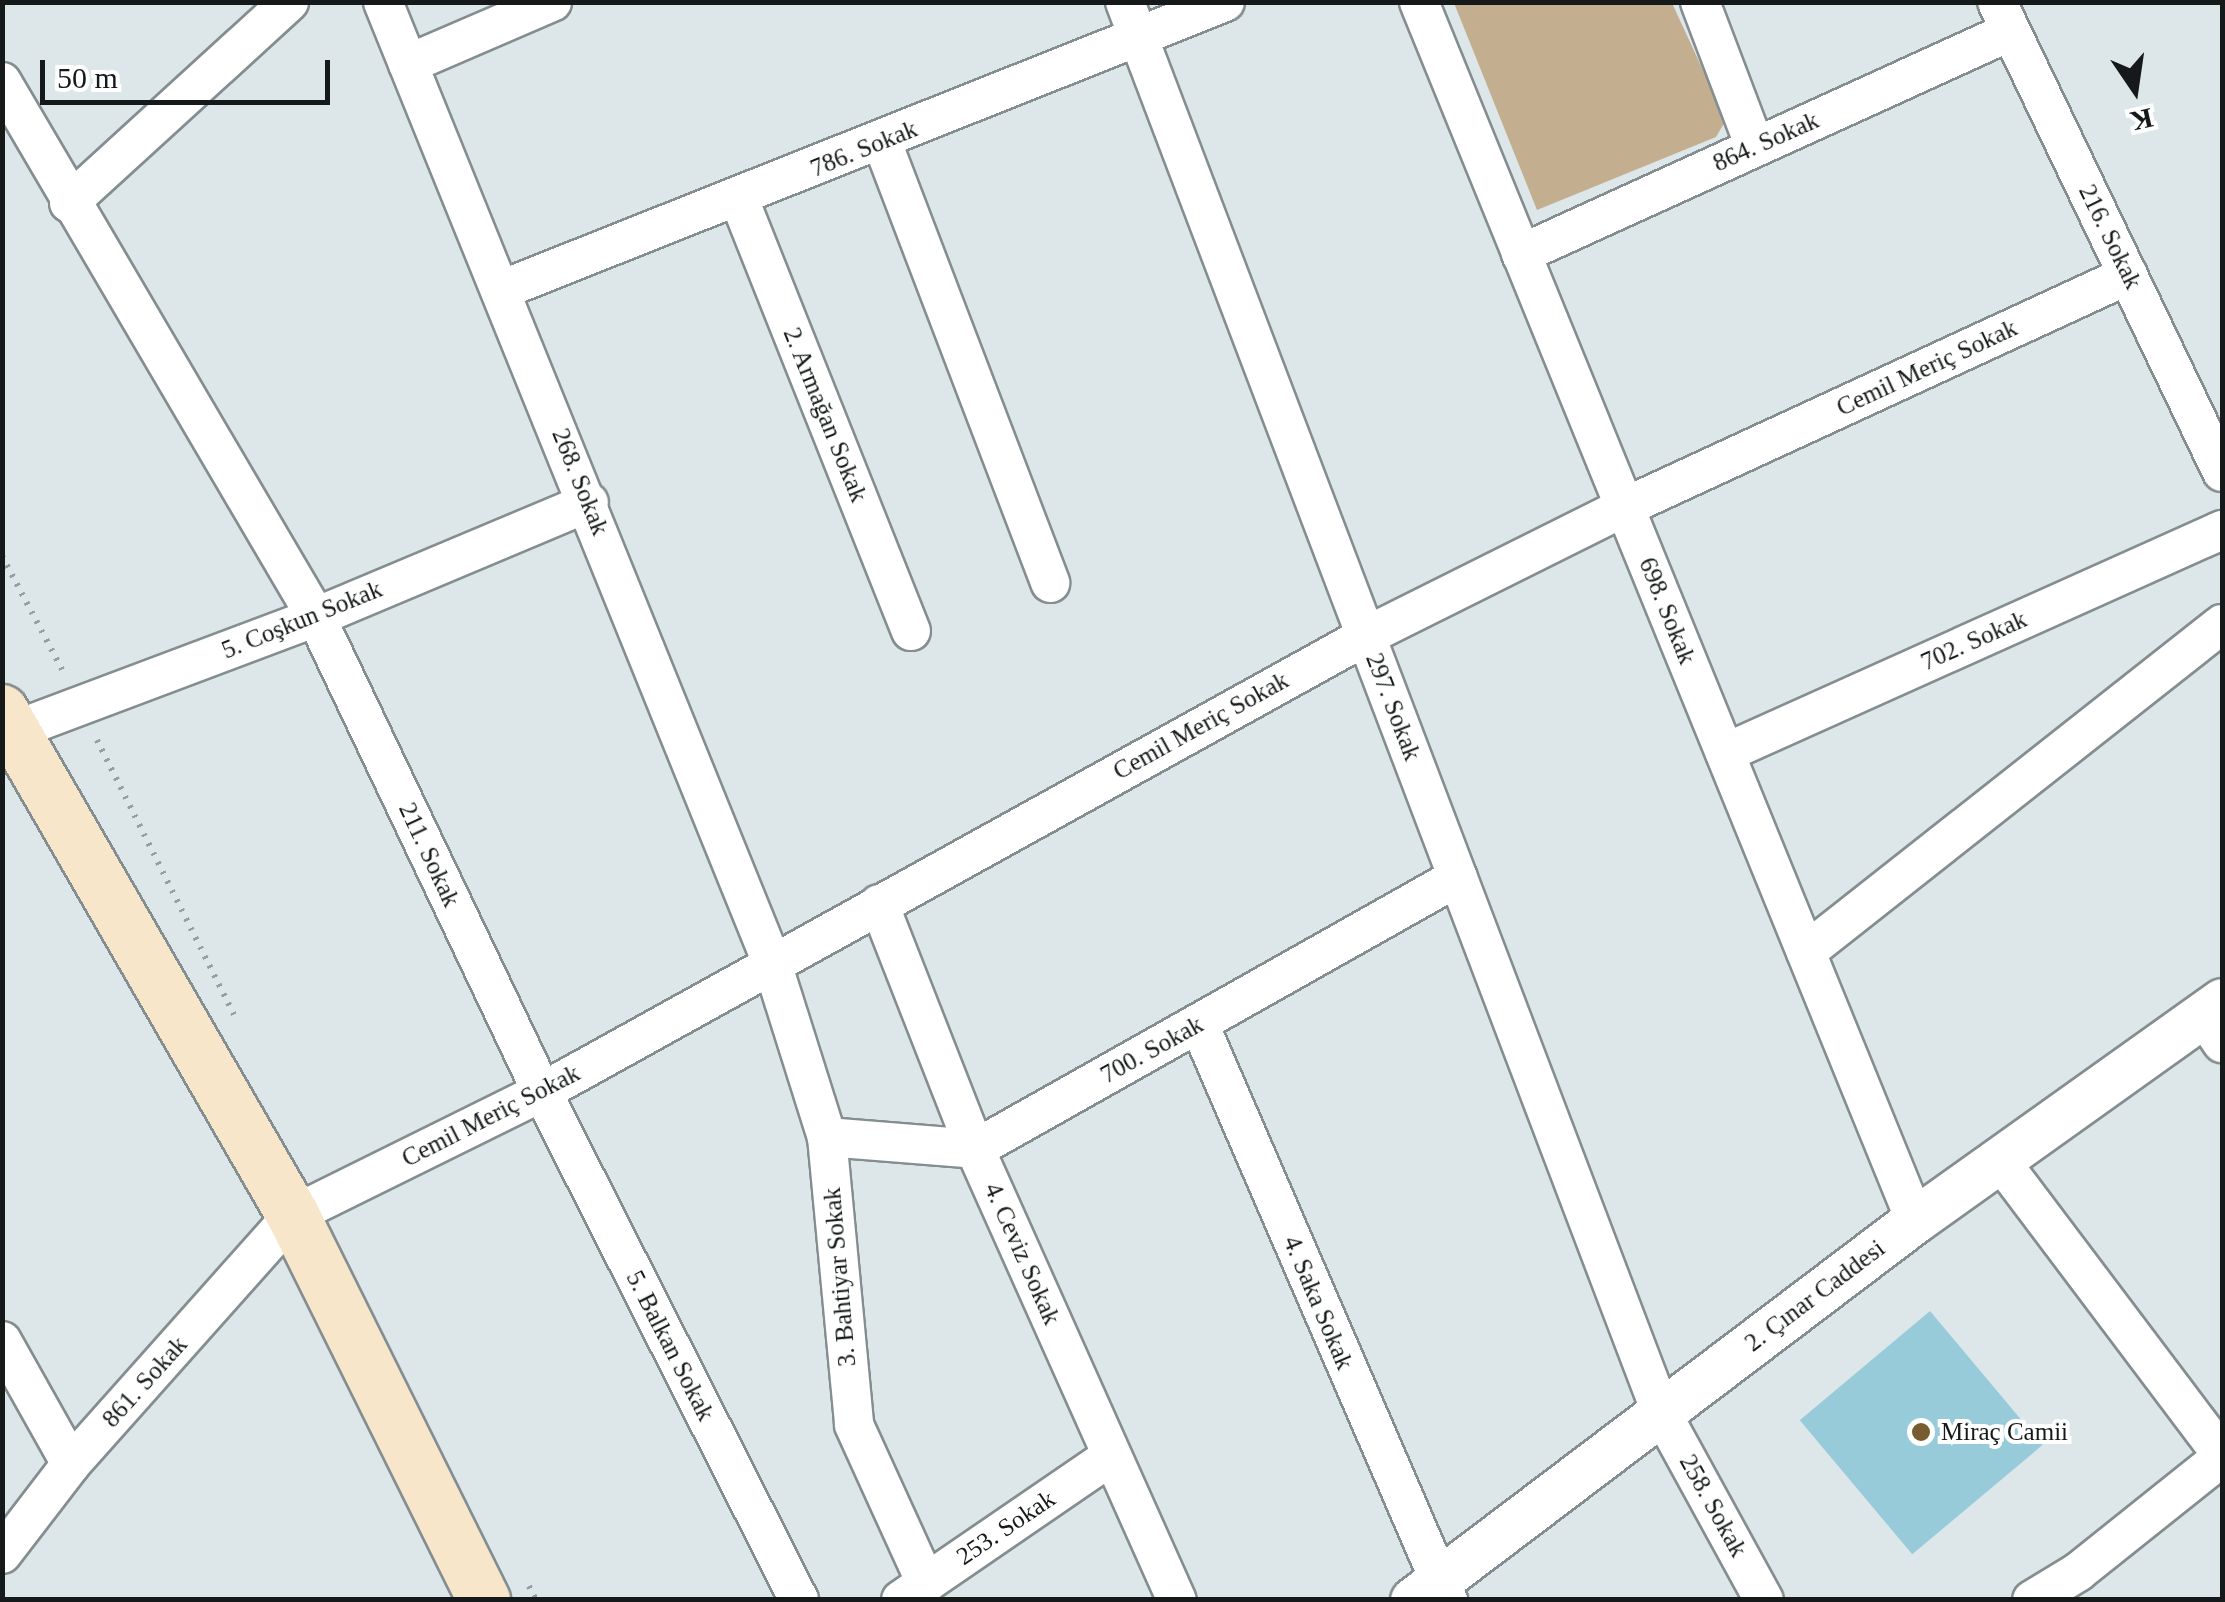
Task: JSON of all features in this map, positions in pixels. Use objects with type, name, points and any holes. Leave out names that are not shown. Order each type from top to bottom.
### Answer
[{"type":"main road","points":[[8,721],[294,1215],[484,1600]]},
{"type":"street","points":[[69,203],[289,2]]},
{"type":"street","name":"268. Sokak","points":[[383,2],[589,502],[772,964]]},
{"type":"street","points":[[408,64],[552,2]]},
{"type":"street","name":"786. Sokak","points":[[502,290],[882,142],[1131,20],[1224,2]]},
{"type":"street","name":"698. Sokak","points":[[1419,2],[1915,1220]]},
{"type":"street","points":[[1700,2],[1754,147]]},
{"type":"street","name":"864. Sokak","points":[[1521,254],[1754,147],[2004,17]]},
{"type":"street","name":"216. Sokak","points":[[2004,17],[2222,472]]},
{"type":"street","name":"297. Sokak","points":[[1131,20],[1662,1412]]},
{"type":"street","name":"211. Sokak","points":[[2,82],[69,203],[316,617],[542,1092]]},
{"type":"street","points":[[882,142],[1050,582]]},
{"type":"street","name":"2. Armağan Sokak","points":[[739,199],[911,631]]},
{"type":"street","name":"Cemil Meriç Sokak","points":[[294,1215],[542,1092],[1366,636],[1625,506],[2128,276]]},
{"type":"street","name":"5. Coşkun Sokak","points":[[8,721],[316,617],[589,502]]},
{"type":"street","name":"702. Sokak","points":[[1724,752],[2222,530]]},
{"type":"street","points":[[1806,952],[2222,624]]},
{"type":"street","name":"700. Sokak","points":[[975,1148],[1458,877]]},
{"type":"street","name":"4. Ceviz Sokak","points":[[879,904],[975,1148],[1177,1600]]},
{"type":"street","name":"3. Bahtiyar Sokak","points":[[772,964],[827,1137],[854,1425],[914,1591]]},
{"type":"street","name":"2. Çınar Caddesi","points":[[1433,1593],[1915,1220],[2216,1020]]},
{"type":"street","name":"4. Saka Sokak","points":[[1198,1024],[1433,1593]]},
{"type":"street","name":"5. Balkan Sokak","points":[[542,1092],[798,1600]]},
{"type":"street","points":[[827,1137],[975,1148]]},
{"type":"street","points":[[2000,1160],[2222,1456],[2087,1586],[2032,1600]]},
{"type":"street","name":"861. Sokak","points":[[2,1554],[72,1464],[294,1215]]},
{"type":"street","points":[[2,1341],[72,1464]]},
{"type":"street","name":"258. Sokak","points":[[1662,1412],[1764,1600]]},
{"type":"street","name":"253. Sokak","points":[[914,1591],[1111,1456]]},
{"type":"shaded area","points":[[1454,3],[1672,3],[1726,120],[1716,137],[1537,210]]},
{"type":"building","name":"Miraç Camii","points":[[1930,1311],[2042,1445],[1912,1554],[1800,1420]]},
{"type":"place","name":"Miraç Camii","points":[[1921,1432]]}]
